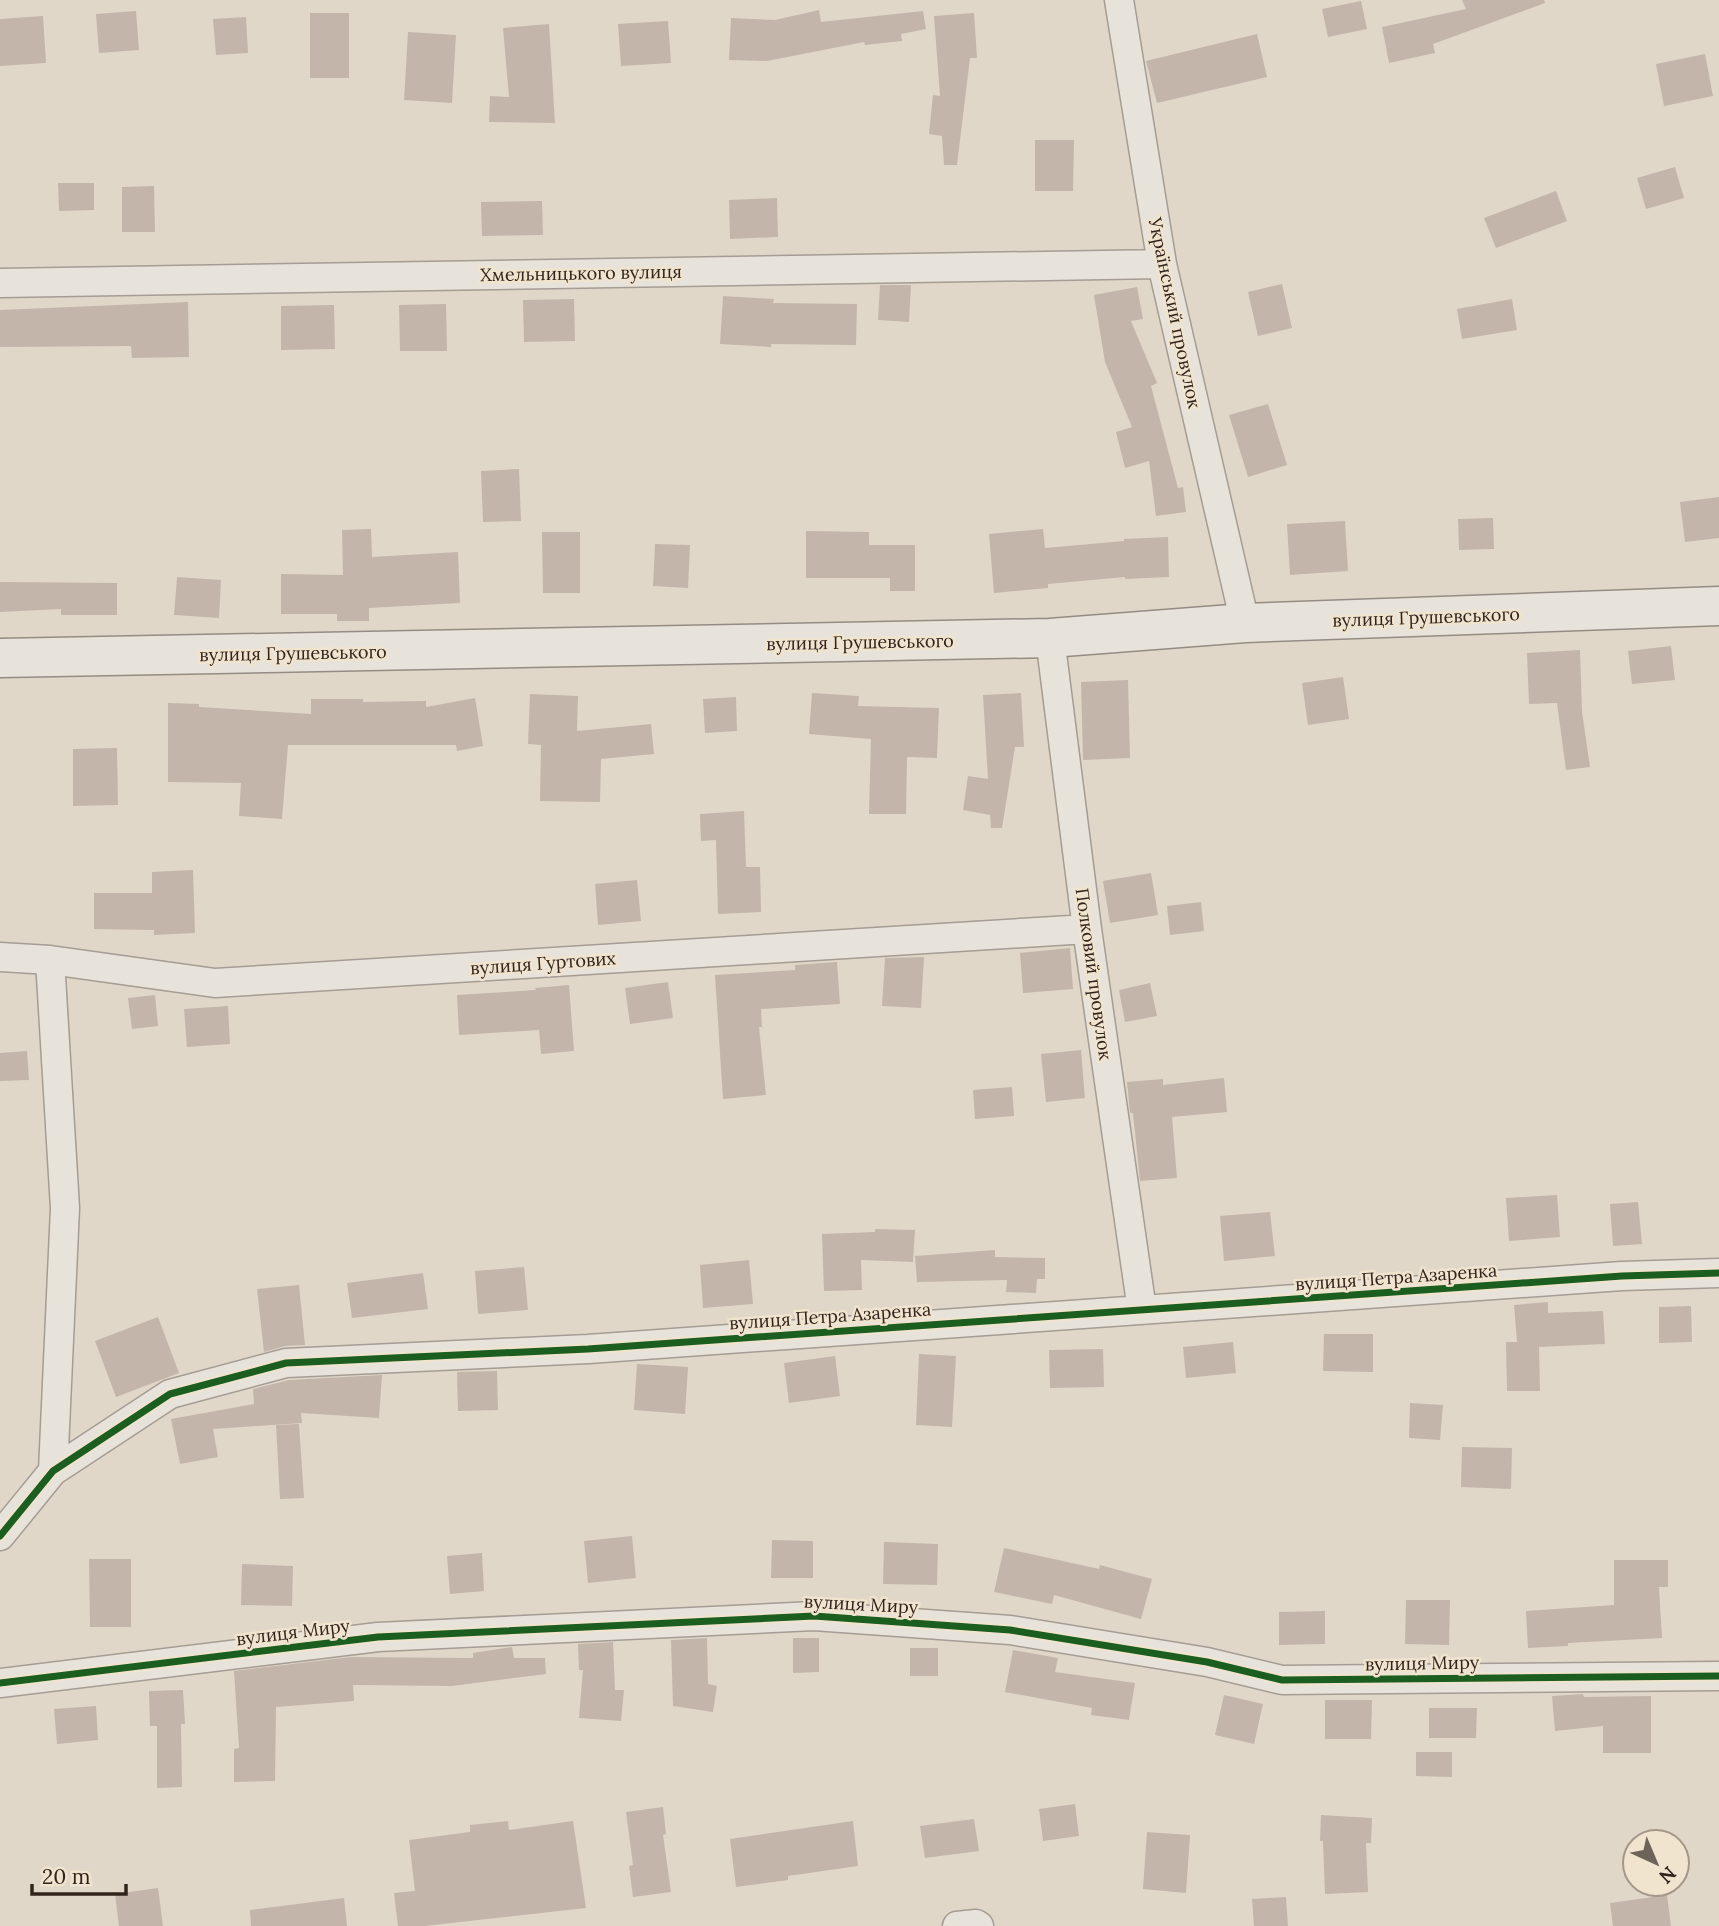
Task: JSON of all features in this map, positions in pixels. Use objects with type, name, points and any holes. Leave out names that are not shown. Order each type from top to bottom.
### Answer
[{"type":"street","name":"Український провулок","points":[[1120,0],[1162,264],[1245,623]]},
{"type":"street","name":"Хмельницького вулиця","points":[[0,283],[1162,264]]},
{"type":"street","name":"вулиця Грушевського","points":[[0,658],[1050,638],[1245,623],[1719,606]]},
{"type":"street","name":"Полковий провулок","points":[[1050,638],[1087,929],[1142,1310]]},
{"type":"street","name":"вулиця Гуртових","points":[[0,957],[50,960],[215,983],[1087,929]]},
{"type":"street","points":[[50,960],[65,1208],[53,1471]]},
{"type":"street","name":"вулиця Петра Азаренка","points":[[0,1535],[53,1471],[170,1394],[286,1363],[588,1349],[1622,1276],[1719,1273]]},
{"type":"street","name":"вулиця Миру","points":[[0,1684],[378,1637],[814,1615],[1010,1630],[1206,1662],[1282,1680],[1719,1676]]},
{"type":"street","points":[[957,1926],[979,1926]]},
{"type":"building","points":[[1462,0],[1544,0],[1545,3],[1433,44],[1435,53],[1389,63],[1382,27],[1466,9]]},
{"type":"building","points":[[1361,1],[1367,29],[1328,37],[1322,9]]},
{"type":"building","points":[[819,10],[821,22],[923,11],[926,29],[901,34],[902,41],[865,45],[864,42],[767,61],[729,60],[731,18],[775,20]]},
{"type":"building","points":[[136,11],[139,50],[99,53],[96,14]]},
{"type":"building","points":[[310,13],[349,13],[349,78],[310,78]]},
{"type":"building","points":[[974,13],[977,58],[970,58],[957,165],[944,165],[942,136],[929,134],[933,95],[940,96],[934,16]]},
{"type":"building","points":[[43,16],[46,63],[0,66],[0,19]]},
{"type":"building","points":[[246,17],[248,53],[216,55],[213,19]]},
{"type":"building","points":[[668,21],[671,63],[621,66],[618,24]]},
{"type":"building","points":[[549,24],[555,123],[489,122],[490,96],[509,97],[503,28]]},
{"type":"building","points":[[408,32],[456,35],[452,103],[404,100]]},
{"type":"building","points":[[1257,34],[1267,77],[1157,103],[1146,61]]},
{"type":"building","points":[[1705,54],[1713,96],[1664,106],[1656,64]]},
{"type":"building","points":[[1035,140],[1074,140],[1073,191],[1035,191]]},
{"type":"building","points":[[1675,167],[1684,198],[1646,209],[1637,178]]},
{"type":"building","points":[[58,183],[94,183],[94,210],[59,211]]},
{"type":"building","points":[[154,186],[155,232],[122,232],[122,187]]},
{"type":"building","points":[[1556,191],[1567,221],[1496,248],[1484,218]]},
{"type":"building","points":[[777,198],[778,237],[730,239],[729,200]]},
{"type":"building","points":[[542,201],[543,235],[482,236],[481,202]]},
{"type":"building","points":[[1282,284],[1292,328],[1258,336],[1248,292]]},
{"type":"building","points":[[880,285],[911,285],[909,322],[878,320]]},
{"type":"building","points":[[1137,287],[1143,319],[1131,321],[1157,383],[1151,386],[1178,488],[1183,487],[1186,512],[1156,516],[1149,461],[1125,468],[1116,432],[1132,427],[1105,362],[1094,295]]},
{"type":"building","points":[[723,296],[774,299],[773,303],[857,304],[856,345],[771,344],[771,347],[720,344]]},
{"type":"building","points":[[574,299],[575,341],[524,342],[523,300]]},
{"type":"building","points":[[1512,299],[1517,330],[1462,339],[1457,309]]},
{"type":"building","points":[[188,302],[189,357],[132,358],[131,346],[0,347],[0,310]]},
{"type":"building","points":[[446,304],[447,351],[400,351],[399,305]]},
{"type":"building","points":[[334,305],[335,349],[281,350],[281,306]]},
{"type":"building","points":[[1268,404],[1287,465],[1248,477],[1229,415]]},
{"type":"building","points":[[519,469],[521,521],[483,522],[481,471]]},
{"type":"building","points":[[1719,497],[1719,538],[1685,542],[1680,502]]},
{"type":"building","points":[[1493,518],[1494,549],[1459,550],[1458,519]]},
{"type":"building","points":[[1345,521],[1348,571],[1290,575],[1287,524]]},
{"type":"building","points":[[371,529],[372,557],[458,552],[460,603],[369,608],[369,621],[337,621],[337,614],[281,614],[281,574],[343,575],[342,530]]},
{"type":"building","points":[[1043,529],[1045,548],[1168,537],[1169,577],[1125,577],[1048,584],[1048,588],[994,593],[989,534]]},
{"type":"building","points":[[806,531],[869,532],[869,545],[915,545],[915,591],[890,591],[890,578],[806,578]]},
{"type":"building","points":[[542,532],[580,532],[580,593],[543,593]]},
{"type":"building","points":[[655,544],[690,545],[688,588],[653,586]]},
{"type":"building","points":[[177,577],[221,580],[219,618],[174,615]]},
{"type":"building","points":[[0,582],[117,583],[117,615],[61,615],[61,609],[0,612]]},
{"type":"building","points":[[1671,646],[1675,680],[1632,684],[1628,651]]},
{"type":"building","points":[[1580,650],[1582,712],[1590,767],[1566,770],[1557,703],[1529,704],[1527,653]]},
{"type":"building","points":[[1343,677],[1349,719],[1308,725],[1302,683]]},
{"type":"building","points":[[1128,680],[1130,758],[1083,760],[1081,682]]},
{"type":"building","points":[[812,693],[859,696],[858,706],[939,708],[937,758],[907,757],[906,814],[869,814],[871,739],[809,734]]},
{"type":"building","points":[[1021,693],[1024,747],[1015,747],[1002,828],[991,828],[990,815],[963,810],[968,776],[988,779],[983,695]]},
{"type":"building","points":[[530,694],[578,696],[577,731],[651,724],[654,754],[601,759],[600,802],[540,801],[541,745],[528,744]]},
{"type":"building","points":[[736,697],[737,731],[705,733],[703,699]]},
{"type":"building","points":[[475,698],[483,746],[457,751],[456,745],[288,745],[282,819],[239,816],[241,783],[168,782],[168,703],[311,714],[311,699],[426,701],[426,707]]},
{"type":"building","points":[[117,748],[118,805],[73,806],[73,749]]},
{"type":"building","points":[[744,811],[746,867],[760,867],[761,912],[718,914],[716,840],[701,841],[700,814]]},
{"type":"building","points":[[193,870],[195,933],[154,935],[154,930],[94,929],[94,893],[152,893],[152,872]]},
{"type":"building","points":[[1151,873],[1158,915],[1110,923],[1103,881]]},
{"type":"building","points":[[637,880],[641,921],[598,925],[595,884]]},
{"type":"building","points":[[1201,902],[1204,931],[1170,935],[1167,906]]},
{"type":"building","points":[[1070,948],[1073,989],[1023,993],[1020,953]]},
{"type":"building","points":[[924,957],[921,1008],[882,1006],[885,958]]},
{"type":"building","points":[[837,962],[840,1004],[761,1009],[762,1027],[759,1027],[766,1095],[723,1099],[715,975],[795,970],[795,965]]},
{"type":"building","points":[[668,982],[673,1018],[630,1024],[625,988]]},
{"type":"building","points":[[1150,983],[1157,1016],[1125,1022],[1119,990]]},
{"type":"building","points":[[569,985],[574,1051],[541,1054],[539,1030],[459,1035],[457,995]]},
{"type":"building","points":[[155,995],[158,1026],[132,1029],[128,998]]},
{"type":"building","points":[[228,1006],[230,1044],[187,1047],[184,1009]]},
{"type":"building","points":[[1081,1050],[1085,1098],[1046,1102],[1041,1054]]},
{"type":"building","points":[[27,1051],[29,1080],[0,1081],[0,1053]]},
{"type":"building","points":[[1224,1078],[1227,1112],[1172,1117],[1177,1178],[1140,1181],[1127,1082],[1163,1079],[1163,1085]]},
{"type":"building","points":[[1012,1087],[1014,1116],[975,1119],[973,1090]]},
{"type":"building","points":[[1557,1195],[1560,1237],[1509,1241],[1506,1198]]},
{"type":"building","points":[[1638,1202],[1642,1244],[1613,1246],[1610,1204]]},
{"type":"building","points":[[1270,1212],[1275,1256],[1224,1261],[1220,1216]]},
{"type":"building","points":[[875,1229],[915,1230],[913,1262],[861,1260],[862,1290],[824,1291],[822,1234],[875,1232]]},
{"type":"building","points":[[995,1250],[995,1257],[1045,1258],[1045,1279],[1037,1279],[1036,1293],[1006,1292],[1007,1280],[917,1282],[915,1256]]},
{"type":"building","points":[[749,1260],[753,1304],[703,1308],[700,1265]]},
{"type":"building","points":[[524,1267],[528,1310],[478,1314],[475,1271]]},
{"type":"building","points":[[423,1273],[428,1309],[352,1318],[347,1283]]},
{"type":"building","points":[[299,1285],[305,1345],[285,1346],[264,1352],[257,1289]]},
{"type":"building","points":[[1548,1302],[1548,1313],[1603,1311],[1605,1344],[1539,1347],[1540,1391],[1507,1391],[1506,1342],[1517,1342],[1514,1305]]},
{"type":"building","points":[[1691,1306],[1692,1342],[1659,1343],[1659,1307]]},
{"type":"building","points":[[158,1317],[179,1373],[116,1397],[95,1341]]},
{"type":"building","points":[[1324,1334],[1373,1334],[1373,1372],[1323,1371]]},
{"type":"building","points":[[1233,1342],[1236,1373],[1186,1378],[1183,1347]]},
{"type":"building","points":[[1103,1349],[1104,1387],[1050,1388],[1049,1350]]},
{"type":"building","points":[[919,1354],[956,1356],[952,1427],[916,1425]]},
{"type":"building","points":[[835,1356],[840,1396],[789,1403],[784,1363]]},
{"type":"building","points":[[637,1364],[688,1367],[685,1414],[634,1410]]},
{"type":"building","points":[[497,1371],[498,1410],[458,1411],[457,1372]]},
{"type":"building","points":[[382,1375],[379,1418],[301,1413],[302,1423],[213,1429],[218,1457],[180,1464],[171,1419],[254,1404],[253,1389],[289,1380]]},
{"type":"building","points":[[1410,1403],[1443,1405],[1440,1440],[1409,1438]]},
{"type":"building","points":[[299,1424],[304,1498],[280,1499],[276,1425]]},
{"type":"building","points":[[1462,1447],[1512,1448],[1511,1489],[1461,1487]]},
{"type":"building","points":[[632,1536],[636,1578],[588,1583],[584,1541]]},
{"type":"building","points":[[772,1540],[813,1541],[813,1578],[771,1578]]},
{"type":"building","points":[[884,1542],[938,1544],[937,1585],[883,1584]]},
{"type":"building","points":[[1004,1548],[1099,1569],[1100,1565],[1152,1579],[1141,1619],[1054,1595],[1052,1604],[994,1592]]},
{"type":"building","points":[[482,1553],[484,1591],[450,1594],[447,1556]]},
{"type":"building","points":[[89,1559],[131,1559],[131,1627],[90,1627]]},
{"type":"building","points":[[1614,1560],[1668,1560],[1668,1587],[1659,1587],[1662,1638],[1528,1648],[1526,1611],[1614,1605]]},
{"type":"building","points":[[242,1564],[293,1566],[292,1606],[241,1605]]},
{"type":"building","points":[[1406,1600],[1450,1600],[1449,1645],[1405,1644]]},
{"type":"building","points":[[1325,1611],[1325,1644],[1279,1645],[1279,1612]]},
{"type":"building","points":[[707,1638],[708,1684],[717,1686],[713,1712],[673,1706],[671,1640]]},
{"type":"building","points":[[793,1638],[819,1638],[819,1672],[793,1673]]},
{"type":"building","points":[[613,1642],[615,1690],[624,1690],[621,1721],[579,1718],[583,1670],[579,1670],[578,1644]]},
{"type":"building","points":[[512,1647],[514,1658],[545,1658],[546,1674],[452,1686],[353,1685],[354,1701],[276,1707],[275,1781],[234,1782],[234,1749],[239,1748],[234,1671],[351,1657],[473,1658],[473,1653]]},
{"type":"building","points":[[910,1648],[938,1648],[938,1676],[910,1676]]},
{"type":"building","points":[[1013,1650],[1058,1658],[1055,1672],[1135,1683],[1129,1720],[1091,1715],[1092,1708],[1005,1692]]},
{"type":"building","points":[[183,1690],[185,1724],[181,1724],[182,1787],[157,1788],[157,1726],[150,1726],[149,1691]]},
{"type":"building","points":[[1583,1694],[1584,1697],[1651,1696],[1651,1753],[1603,1753],[1603,1726],[1555,1731],[1552,1696]]},
{"type":"building","points":[[1224,1695],[1263,1704],[1254,1744],[1215,1735]]},
{"type":"building","points":[[1325,1700],[1372,1700],[1371,1739],[1325,1739]]},
{"type":"building","points":[[96,1706],[98,1740],[57,1744],[54,1709]]},
{"type":"building","points":[[1429,1708],[1477,1708],[1476,1738],[1429,1738]]},
{"type":"building","points":[[1416,1752],[1452,1752],[1452,1777],[1416,1776]]},
{"type":"building","points":[[1075,1804],[1079,1836],[1043,1841],[1039,1809]]},
{"type":"building","points":[[663,1807],[666,1834],[663,1835],[671,1892],[633,1897],[629,1866],[633,1865],[626,1812]]},
{"type":"building","points":[[1321,1815],[1372,1818],[1371,1843],[1366,1843],[1368,1892],[1325,1894],[1323,1841],[1320,1841]]},
{"type":"building","points":[[974,1819],[979,1851],[925,1858],[920,1826]]},
{"type":"building","points":[[508,1821],[509,1830],[573,1821],[586,1908],[424,1926],[398,1926],[394,1893],[415,1891],[409,1840],[470,1832],[470,1825]]},
{"type":"building","points":[[853,1821],[858,1866],[736,1887],[730,1839]]},
{"type":"building","points":[[1147,1832],[1190,1835],[1186,1893],[1143,1889]]},
{"type":"building","points":[[158,1888],[163,1926],[119,1926],[115,1894]]},
{"type":"building","points":[[1286,1897],[1288,1926],[1254,1926],[1252,1899]]},
{"type":"building","points":[[344,1898],[347,1926],[251,1926],[250,1910]]},
{"type":"building","points":[[1667,1898],[1671,1926],[1613,1926],[1610,1903]]},
{"type":"cycle path","points":[[0,1536],[53,1471],[170,1394],[286,1363],[588,1349],[1622,1276],[1719,1273]]},
{"type":"cycle path","points":[[0,1683],[378,1637],[814,1616],[1010,1630],[1207,1662],[1282,1680],[1719,1676]]}]
